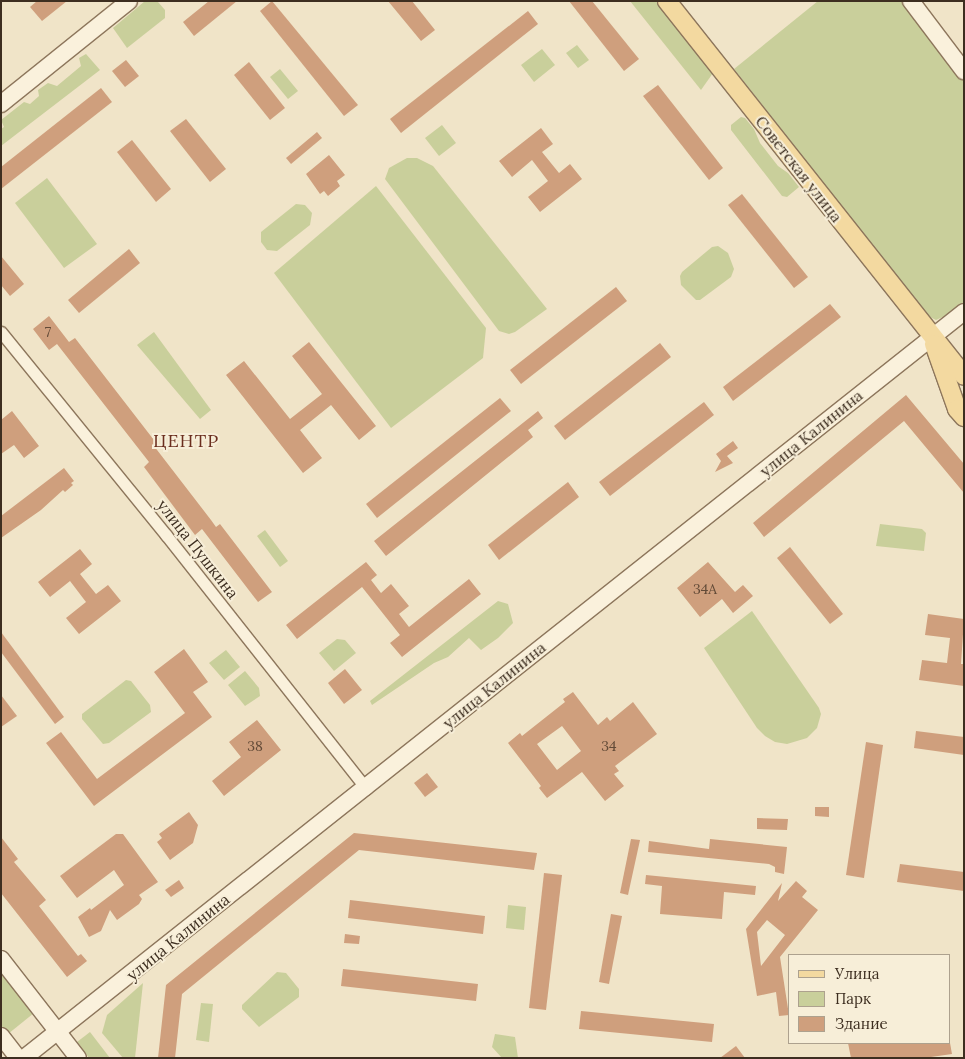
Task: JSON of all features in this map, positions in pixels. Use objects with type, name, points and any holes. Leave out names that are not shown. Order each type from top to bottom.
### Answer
[{"type":"main road","points":[[1,104],[129,1]]},
{"type":"main road","name":"Советская улица","points":[[667,1],[964,376]]},
{"type":"main road","points":[[911,1],[964,71]]},
{"type":"main road","name":"улица Калинина","points":[[24,1058],[964,312]]},
{"type":"main road","name":"Советская улица","points":[[932,336],[954,400],[964,417]]},
{"type":"main road","points":[[1,959],[78,1058]]},
{"type":"main road","points":[[1,1036],[18,1058]]},
{"type":"street","name":"улица Пушкина","points":[[1,332],[157,524],[366,788]]},
{"type":"green space","points":[[145,1],[158,2],[165,10],[165,18],[127,48],[113,28]]},
{"type":"green space","points":[[630,1],[656,1],[713,73],[701,90]]},
{"type":"green space","points":[[818,1],[904,1],[964,79],[964,302],[947,315],[936,320],[928,316],[734,69]]},
{"type":"green space","points":[[577,45],[589,60],[578,68],[566,53]]},
{"type":"green space","points":[[542,49],[555,65],[534,82],[521,65]]},
{"type":"green space","points":[[86,54],[100,70],[1,146],[1,129],[4,127],[1,120],[24,102],[30,104],[39,96],[38,90],[48,83],[57,86],[81,66],[79,58]]},
{"type":"green space","points":[[280,69],[298,91],[288,99],[270,77]]},
{"type":"green space","points":[[741,117],[745,118],[754,129],[760,143],[778,166],[788,173],[799,187],[787,197],[782,196],[731,130],[731,125]]},
{"type":"green space","points":[[442,125],[456,143],[439,156],[425,138]]},
{"type":"green space","points":[[407,158],[417,158],[433,166],[547,309],[515,332],[509,334],[499,331],[385,179],[389,168]]},
{"type":"green space","points":[[47,178],[97,244],[64,268],[15,203]]},
{"type":"green space","points":[[376,186],[486,328],[483,358],[391,428],[274,273]]},
{"type":"green space","points":[[296,204],[305,205],[312,213],[310,225],[277,251],[267,250],[261,242],[261,232]]},
{"type":"green space","points":[[718,246],[728,253],[734,269],[731,277],[700,300],[696,300],[681,285],[680,276],[682,272],[712,247]]},
{"type":"green space","points":[[154,332],[211,410],[200,419],[137,345]]},
{"type":"green space","points":[[880,524],[922,529],[926,533],[924,551],[876,546]]},
{"type":"green space","points":[[265,530],[288,561],[280,567],[257,536]]},
{"type":"green space","points":[[498,601],[508,604],[513,623],[498,638],[481,650],[469,638],[448,657],[434,663],[372,705],[370,701]]},
{"type":"green space","points":[[752,611],[819,708],[821,714],[817,728],[807,738],[787,744],[775,742],[765,736],[757,728],[704,648]]},
{"type":"green space","points":[[337,639],[345,640],[356,653],[334,671],[319,653]]},
{"type":"green space","points":[[226,650],[240,667],[224,680],[209,663]]},
{"type":"green space","points":[[245,671],[259,688],[260,696],[245,706],[228,685]]},
{"type":"green space","points":[[126,680],[131,681],[150,705],[151,712],[109,743],[103,744],[82,719],[82,714]]},
{"type":"green space","points":[[508,905],[526,907],[524,930],[506,928]]},
{"type":"green space","points":[[1,970],[34,1013],[8,1034],[1,1026]]},
{"type":"green space","points":[[277,972],[286,973],[299,989],[299,997],[259,1027],[242,1009],[242,1005]]},
{"type":"green space","points":[[143,983],[135,1058],[123,1058],[102,1033],[107,1015]]},
{"type":"green space","points":[[201,1003],[213,1004],[209,1042],[196,1040]]},
{"type":"green space","points":[[90,1032],[110,1058],[89,1058],[77,1042]]},
{"type":"green space","points":[[495,1034],[515,1037],[518,1058],[502,1058],[492,1047]]},
{"type":"building","points":[[37,1],[67,1],[42,21],[30,7]]},
{"type":"building","points":[[209,1],[237,1],[194,36],[183,22]]},
{"type":"building","points":[[272,1],[358,105],[344,116],[260,11]]},
{"type":"building","points":[[388,1],[412,1],[435,30],[421,41]]},
{"type":"building","points":[[569,1],[592,1],[639,59],[624,71]]},
{"type":"building","points":[[528,11],[538,24],[401,133],[390,119]]},
{"type":"building","points":[[126,60],[139,76],[125,87],[112,71]]},
{"type":"building","points":[[249,62],[285,108],[270,120],[234,75]]},
{"type":"building","points":[[658,85],[723,168],[709,180],[643,96]]},
{"type":"building","points":[[101,88],[112,102],[1,189],[1,167]]},
{"type":"building","points":[[186,119],[226,169],[210,182],[170,131]]},
{"type":"building","points":[[541,128],[553,144],[542,152],[559,173],[570,164],[582,179],[540,212],[528,197],[548,181],[532,160],[512,177],[499,161]]},
{"type":"building","points":[[317,132],[322,138],[291,164],[286,158]]},
{"type":"building","points":[[132,140],[171,189],[156,202],[117,152]]},
{"type":"building","points":[[329,155],[345,175],[337,181],[340,186],[328,196],[324,191],[320,194],[306,174]]},
{"type":"building","points":[[742,194],[808,277],[794,288],[728,205]]},
{"type":"building","points":[[129,249],[140,263],[79,313],[68,300]]},
{"type":"building","points":[[1,256],[24,284],[10,296],[1,285]]},
{"type":"building","points":[[616,287],[627,301],[521,384],[510,370]]},
{"type":"building","points":[[830,304],[841,317],[733,401],[723,387]]},
{"type":"building","points":[[49,316],[69,342],[75,338],[157,444],[154,446],[216,527],[220,524],[272,592],[258,602],[202,529],[195,535],[144,467],[149,462],[57,344],[49,350],[33,329]]},
{"type":"building","points":[[309,342],[376,426],[359,440],[331,405],[300,430],[322,458],[303,473],[226,375],[244,361],[290,419],[322,394],[292,356]]},
{"type":"building","points":[[660,343],[671,357],[565,440],[554,426]]},
{"type":"building","points":[[906,395],[964,464],[964,493],[904,421],[764,537],[753,523]]},
{"type":"building","points":[[500,398],[511,411],[377,518],[366,504]]},
{"type":"building","points":[[704,402],[714,415],[610,496],[599,482]]},
{"type":"building","points":[[12,411],[39,446],[24,458],[14,445],[1,454],[1,420]]},
{"type":"building","points":[[538,411],[543,418],[528,430],[533,437],[386,556],[374,541]]},
{"type":"building","points":[[733,441],[738,448],[727,456],[733,463],[715,472],[721,461],[716,454]]},
{"type":"building","points":[[64,468],[74,481],[71,483],[73,485],[65,492],[63,490],[41,510],[1,538],[1,516]]},
{"type":"building","points":[[568,482],[579,497],[499,560],[488,545]]},
{"type":"building","points":[[790,547],[843,614],[830,624],[777,558]]},
{"type":"building","points":[[80,549],[92,564],[80,574],[96,594],[108,585],[121,601],[79,634],[66,618],[86,602],[70,581],[50,597],[38,582]]},
{"type":"building","points":[[366,562],[377,575],[371,580],[381,593],[391,584],[409,606],[399,614],[409,627],[469,579],[481,594],[402,657],[390,643],[400,635],[362,587],[297,639],[286,625]]},
{"type":"building","points":[[708,562],[735,592],[743,585],[753,596],[733,613],[722,599],[700,617],[677,588]]},
{"type":"building","points":[[928,614],[964,619],[961,664],[964,664],[964,686],[919,680],[922,660],[947,663],[950,638],[925,635]]},
{"type":"building","points":[[1,632],[64,717],[55,724],[1,652]]},
{"type":"building","points":[[184,649],[208,682],[193,692],[212,717],[94,806],[46,743],[61,732],[97,779],[185,713],[154,672]]},
{"type":"building","points":[[345,669],[362,690],[344,704],[328,683]]},
{"type":"building","points":[[573,692],[598,725],[607,717],[610,721],[633,702],[657,734],[615,766],[619,771],[614,774],[624,786],[605,801],[582,772],[547,798],[539,788],[541,786],[508,743],[520,733],[522,736],[565,702],[563,699]],"holes":[[[562,726],[581,751],[557,770],[537,744]]]},
{"type":"building","points":[[1,695],[17,716],[1,727]]},
{"type":"building","points":[[257,720],[281,750],[224,796],[212,781],[241,757],[229,742]]},
{"type":"building","points":[[916,731],[964,737],[964,755],[914,748]]},
{"type":"building","points":[[866,742],[883,745],[864,878],[846,875]]},
{"type":"building","points":[[427,773],[438,787],[425,797],[414,783]]},
{"type":"building","points":[[815,807],[829,807],[829,817],[815,816]]},
{"type":"building","points":[[189,812],[198,825],[193,843],[170,860],[157,842],[162,838],[159,834]]},
{"type":"building","points":[[757,818],[788,819],[787,830],[757,829]]},
{"type":"building","points":[[354,833],[537,853],[534,870],[359,850],[182,994],[175,1058],[158,1058],[166,985]]},
{"type":"building","points":[[116,834],[123,834],[158,882],[139,895],[142,899],[139,904],[117,920],[110,910],[101,931],[89,937],[78,917],[90,908],[91,910],[124,885],[114,870],[77,898],[60,876]]},
{"type":"building","points":[[1,837],[18,859],[14,862],[46,900],[39,906],[78,956],[81,954],[87,961],[67,977],[1,893]]},
{"type":"building","points":[[631,839],[640,840],[628,895],[620,893]]},
{"type":"building","points":[[710,839],[787,847],[784,874],[775,872],[775,867],[769,864],[648,852],[649,841],[709,849]]},
{"type":"building","points":[[900,864],[964,872],[964,891],[897,882]]},
{"type":"building","points":[[544,873],[562,875],[546,1010],[529,1008]]},
{"type":"building","points":[[646,875],[756,886],[755,895],[724,892],[722,919],[660,914],[662,886],[645,884]]},
{"type":"building","points":[[179,880],[184,888],[171,897],[165,890]]},
{"type":"building","points":[[796,881],[807,891],[802,897],[818,910],[780,957],[788,1015],[779,1016],[776,992],[757,996],[746,929],[782,883],[778,901]],"holes":[[[767,920],[785,935],[761,966],[757,932]]]},
{"type":"building","points":[[350,900],[485,916],[483,934],[348,918]]},
{"type":"building","points":[[611,914],[622,916],[609,984],[599,982]]},
{"type":"building","points":[[345,934],[360,936],[359,944],[344,943]]},
{"type":"building","points":[[343,969],[478,984],[476,1001],[341,986]]},
{"type":"building","points":[[581,1011],[714,1024],[712,1042],[579,1029]]},
{"type":"building","points":[[950,1043],[952,1054],[924,1058],[851,1058],[848,1044]]},
{"type":"building","points":[[736,1046],[745,1058],[720,1058]]},
{"type":"district","name":"ЦЕНТР","points":[[186,441]]}]
